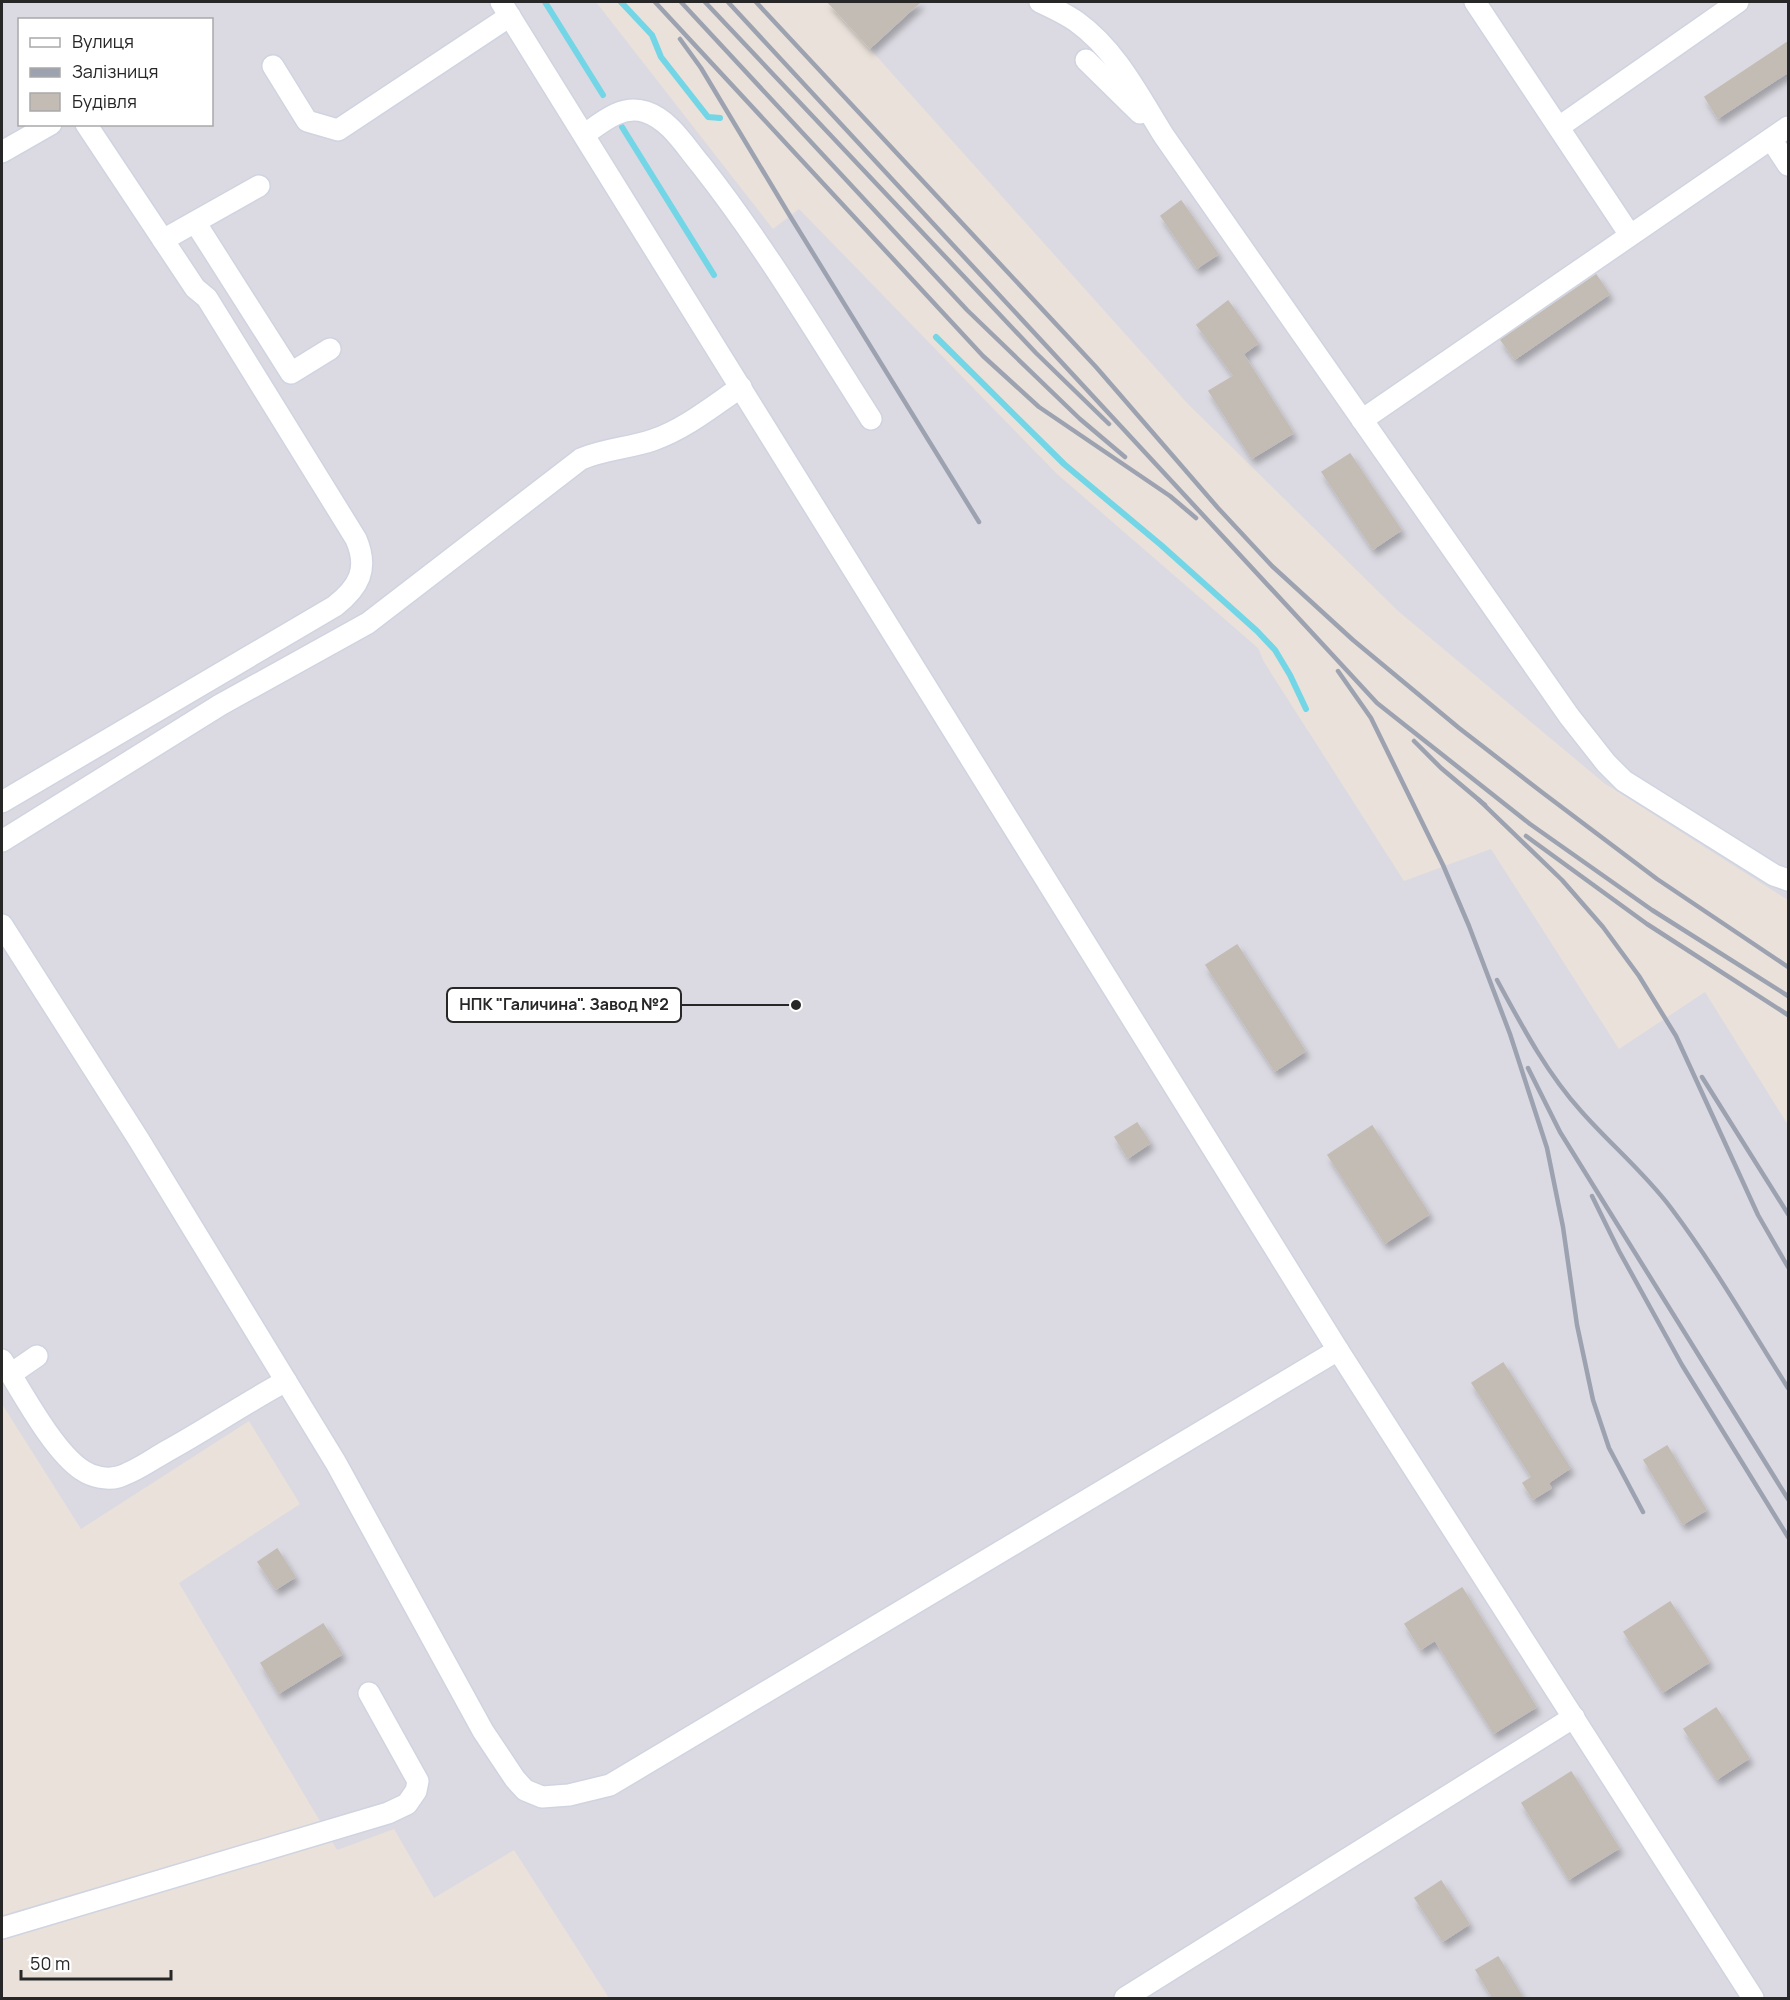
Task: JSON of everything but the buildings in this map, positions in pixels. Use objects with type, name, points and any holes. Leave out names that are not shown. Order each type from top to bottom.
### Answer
[{"type":"lane","points":[[1040,2],[1076,21],[1097,38],[1124,71],[1164,136],[1362,420],[1569,716],[1606,762],[1624,781],[1774,875],[1788,880]]},
{"type":"lane","points":[[1475,2],[1630,235]]},
{"type":"lane","points":[[1558,127],[1738,2]]},
{"type":"lane","points":[[273,66],[307,121],[338,130],[506,9],[1338,1350],[1753,1998]]},
{"type":"lane","points":[[1086,60],[1164,136]]},
{"type":"lane","points":[[584,135],[609,117],[636,110],[654,115],[673,131],[762,247],[871,419]]},
{"type":"lane","points":[[2,152],[48,126]]},
{"type":"lane","points":[[2,802],[335,606],[352,590],[361,571],[362,560],[356,539],[207,298],[195,288],[87,126]]},
{"type":"lane","points":[[1362,420],[1780,133],[1788,165]]},
{"type":"lane","points":[[163,240],[259,186]]},
{"type":"lane","points":[[195,222],[291,374],[330,349]]},
{"type":"lane","points":[[2,841],[220,705],[368,623],[581,459],[668,434],[741,387]]},
{"type":"lane","points":[[2,925],[139,1140],[336,1463],[483,1731],[514,1779],[525,1790],[542,1797],[569,1795],[610,1785],[1338,1350]]},
{"type":"lane","points":[[37,1356],[6,1367],[61,1451],[85,1472],[108,1478],[133,1471],[208,1428],[248,1401],[286,1381]]},
{"type":"lane","points":[[2,1928],[327,1833],[388,1813],[407,1804],[416,1791],[418,1781],[369,1693]]},
{"type":"lane","points":[[1125,1998],[1574,1717]]},
{"type":"shaded area","points":[[2,2],[596,2],[773,229],[799,209],[1057,474],[1258,648],[1264,662],[1404,881],[1491,849],[1619,1049],[1705,992],[1788,1125],[1788,1998],[609,1998],[514,1850],[434,1898],[394,1829],[337,1850],[179,1583],[300,1504],[249,1421],[81,1529],[2,1404]]},
{"type":"shaded area","points":[[828,2],[1788,2],[1788,900],[1604,783],[1398,611],[1187,403]]},
{"type":"waterway","points":[[545,2],[603,95]]},
{"type":"waterway","points":[[621,2],[652,35],[661,57],[708,117],[720,118]]},
{"type":"waterway","points":[[622,127],[714,275]]},
{"type":"waterway","points":[[936,337],[1064,464],[1161,545],[1257,631],[1275,650],[1306,709]]},
{"type":"railway","points":[[655,2],[983,356],[1039,407],[1170,496],[1196,518]]},
{"type":"railway","points":[[681,2],[967,310],[1080,419],[1125,457]]},
{"type":"railway","points":[[705,2],[1036,353],[1109,424]]},
{"type":"railway","points":[[728,2],[1377,703],[1530,824],[1652,910],[1788,996]]},
{"type":"railway","points":[[756,2],[1096,367],[1218,508],[1272,566],[1353,640],[1459,728],[1657,879],[1788,967]]},
{"type":"railway","points":[[680,39],[701,68],[979,522]]},
{"type":"railway","points":[[1338,671],[1371,718],[1443,865],[1510,1034],[1547,1148],[1563,1227],[1577,1325],[1593,1400],[1609,1448],[1643,1512]]},
{"type":"railway","points":[[1414,741],[1441,768],[1485,805]]},
{"type":"railway","points":[[1479,800],[1562,880],[1603,927],[1639,976],[1676,1036],[1758,1215],[1788,1267]]},
{"type":"railway","points":[[1526,836],[1647,924],[1788,1015]]},
{"type":"railway","points":[[1497,980],[1535,1048],[1557,1081],[1581,1111],[1650,1182],[1671,1208],[1717,1274],[1788,1388]]},
{"type":"railway","points":[[1528,1068],[1560,1132],[1788,1499]]},
{"type":"railway","points":[[1702,1077],[1788,1214]]},
{"type":"railway","points":[[1592,1196],[1619,1251],[1682,1365],[1788,1537]]},
{"type":"place","name":"НПК \"Галичина\". Завод №2","points":[[796,1005]]}]
